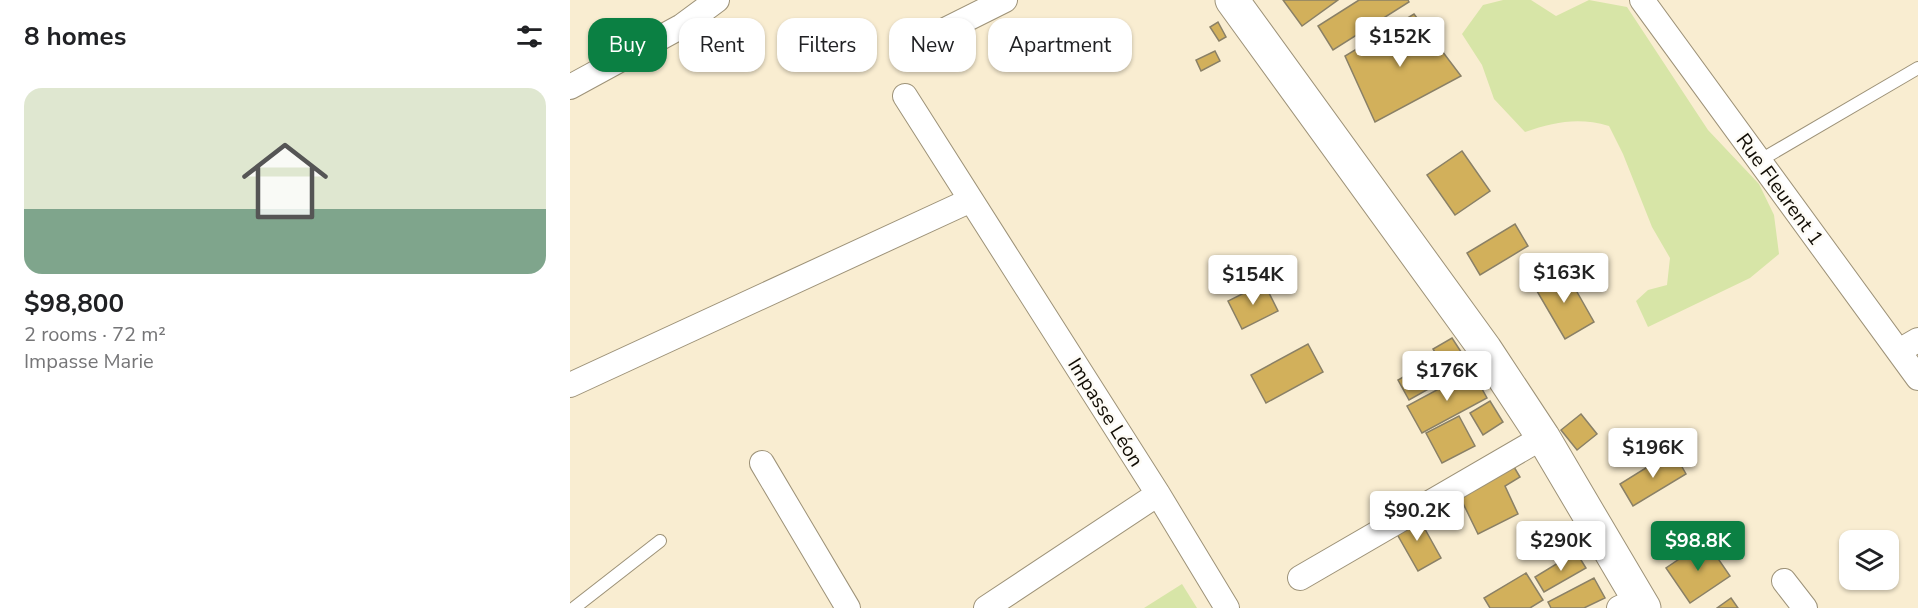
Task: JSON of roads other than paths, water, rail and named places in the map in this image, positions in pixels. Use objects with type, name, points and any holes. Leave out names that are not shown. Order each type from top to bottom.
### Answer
[{"type":"main road","points":[[1232,0],[1485,349],[1543,437],[1634,605]]},
{"type":"street","points":[[570,87],[682,26],[717,0]]},
{"type":"street","points":[[969,18],[1005,0]]},
{"type":"street","name":"Rue Fleurent 1","points":[[1642,0],[1759,161],[1909,346],[1918,378]]},
{"type":"street","name":"Impasse Léon","points":[[905,96],[1158,494],[1227,608]]},
{"type":"street","points":[[570,385],[971,200]]},
{"type":"street","points":[[1300,578],[1543,437]]},
{"type":"street","points":[[762,463],[848,608]]},
{"type":"street","points":[[986,608],[1158,494]]},
{"type":"street","points":[[1784,581],[1805,608]]},
{"type":"lane","points":[[1759,161],[1918,68]]},
{"type":"lane","points":[[574,608],[660,542]]}]
